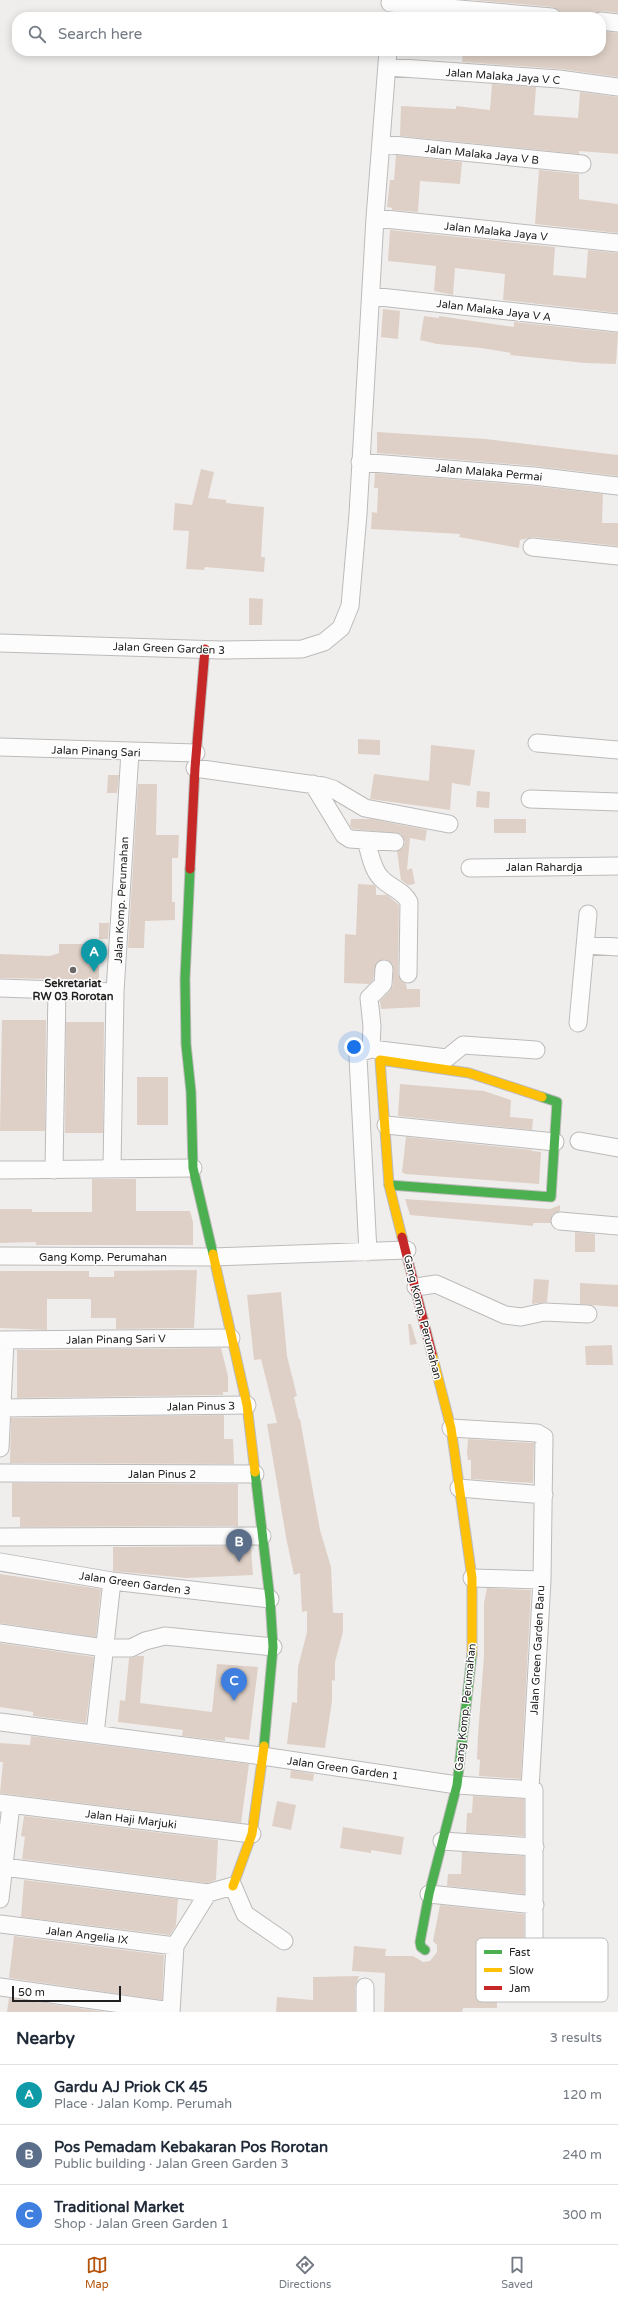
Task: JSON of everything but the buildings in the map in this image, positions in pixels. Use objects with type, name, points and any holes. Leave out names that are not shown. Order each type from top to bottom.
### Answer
[{"type":"street","points":[[390,7],[471,12]]},
{"type":"street","points":[[606,22],[618,23]]},
{"type":"street","points":[[360,462],[375,218],[388,59]]},
{"type":"street","name":"Jalan Malaka Jaya V C","points":[[388,59],[618,87]]},
{"type":"street","name":"Jalan Malaka Jaya V B","points":[[382,144],[582,164]]},
{"type":"street","name":"Jalan Malaka Jaya V","points":[[375,218],[618,243]]},
{"type":"street","name":"Jalan Malaka Jaya V A","points":[[371,296],[618,323]]},
{"type":"street","name":"Jalan Malaka Permai","points":[[360,462],[534,476],[618,486]]},
{"type":"street","name":"Jalan Green Garden 3","points":[[0,643],[205,649],[302,649],[324,642],[341,628],[350,606],[360,462]]},
{"type":"street","points":[[532,547],[618,556]]},
{"type":"street","name":"Jalan Pinus 3","points":[[2,1408],[247,1405],[212,1257],[193,1168],[190,1092],[186,1044],[185,980],[194,758],[205,649]]},
{"type":"street","points":[[536,743],[618,750]]},
{"type":"street","name":"Jalan Pinang Sari","points":[[0,747],[130,752],[194,758],[333,789],[365,808],[449,824]]},
{"type":"street","name":"Jalan Komp. Perumahan","points":[[112,1169],[115,992],[130,752]]},
{"type":"street","points":[[313,784],[344,835],[350,839],[395,842]]},
{"type":"street","points":[[530,800],[618,802]]},
{"type":"street","points":[[366,841],[378,875],[387,884],[404,894],[408,902],[408,974]]},
{"type":"street","name":"Jalan Rahardja","points":[[470,868],[618,866]]},
{"type":"street","points":[[578,1023],[588,914]]},
{"type":"street","points":[[586,945],[618,947]]},
{"type":"street","points":[[371,1049],[372,1026],[369,998],[383,984],[384,969]]},
{"type":"street","points":[[0,988],[115,992]]},
{"type":"street","points":[[54,1170],[57,989]]},
{"type":"street","points":[[368,1252],[358,1057],[361,1051],[371,1049],[447,1058],[463,1045],[536,1050]]},
{"type":"street","points":[[390,1184],[552,1197],[556,1100],[469,1073],[381,1059],[390,1184],[407,1250]]},
{"type":"street","points":[[386,1125],[555,1142]]},
{"type":"street","points":[[579,1141],[618,1148]]},
{"type":"street","points":[[0,1170],[193,1168]]},
{"type":"street","points":[[560,1221],[618,1226]]},
{"type":"street","name":"Gang Komp. Perumahan","points":[[0,1256],[212,1257],[283,1253],[407,1250],[451,1428],[458,1488],[472,1578],[472,1656],[457,1786],[429,1894],[420,1942],[421,1947],[425,1950]]},
{"type":"street","points":[[416,1287],[436,1284],[505,1315],[521,1317],[544,1312],[588,1314]]},
{"type":"street","name":"Jalan Pinang Sari V","points":[[2,1340],[231,1338]]},
{"type":"street","points":[[0,1448],[2,1408],[2,1340]]},
{"type":"street","points":[[247,1405],[270,1599],[273,1647],[263,1750],[252,1834],[233,1886],[245,1914],[284,1941]]},
{"type":"street","points":[[451,1428],[540,1434],[545,1439],[542,1580]]},
{"type":"street","name":"Jalan Pinus 2","points":[[0,1473],[255,1474]]},
{"type":"street","points":[[458,1488],[544,1495]]},
{"type":"street","points":[[0,1537],[262,1536]]},
{"type":"street","name":"Jalan Green Garden 3","points":[[0,1562],[112,1581],[270,1599]]},
{"type":"street","name":"Jalan Green Garden Baru","points":[[472,1578],[542,1580],[530,1789]]},
{"type":"street","points":[[95,1734],[112,1581]]},
{"type":"street","points":[[0,1633],[104,1648],[131,1648],[145,1641],[165,1636],[273,1647]]},
{"type":"street","name":"Jalan Green Garden 1","points":[[0,1722],[95,1734],[263,1750],[457,1786],[530,1789]]},
{"type":"street","points":[[530,1789],[535,1792],[534,1938]]},
{"type":"street","points":[[0,1899],[4,1867],[5,1804]]},
{"type":"street","name":"Jalan Haji Marjuki","points":[[5,1804],[252,1834]]},
{"type":"street","points":[[442,1841],[535,1847]]},
{"type":"street","points":[[4,1867],[208,1893],[233,1886]]},
{"type":"street","points":[[0,1987],[171,2011],[175,1946],[208,1893]]},
{"type":"street","points":[[429,1894],[535,1905]]},
{"type":"street","name":"Jalan Angelia IX","points":[[0,1924],[175,1946]]},
{"type":"street","points":[[365,1987],[365,2012]]},
{"type":"traffic: fast","points":[[190,869],[185,979],[186,1044],[191,1092],[193,1168],[213,1254]]},
{"type":"traffic: fast","points":[[389,1185],[551,1197],[557,1102],[542,1097]]},
{"type":"traffic: fast","points":[[255,1472],[270,1599],[273,1647],[264,1746]]},
{"type":"traffic: fast","points":[[425,1950],[421,1947],[420,1942],[429,1894],[457,1785],[472,1654]]},
{"type":"traffic: slow","points":[[402,1237],[389,1185],[380,1060],[469,1073],[542,1097]]},
{"type":"traffic: slow","points":[[213,1254],[247,1405],[255,1472]]},
{"type":"traffic: slow","points":[[432,1354],[451,1428],[472,1578],[472,1654]]},
{"type":"traffic: slow","points":[[233,1886],[252,1834],[264,1746]]},
{"type":"traffic: jam","points":[[190,869],[195,768],[205,649]]},
{"type":"traffic: jam","points":[[402,1237],[432,1354]]},
{"type":"place","name":"Sekretariat RW 03 Rorotan","points":[[73,970]]},
{"type":"place","name":"Gardu AJ Priok CK 45","points":[[94,972]]},
{"type":"place","name":"Pos Pemadam Kebakaran Pos Rorotan","points":[[239,1562]]},
{"type":"place","name":"Traditional Market","points":[[234,1701]]}]
